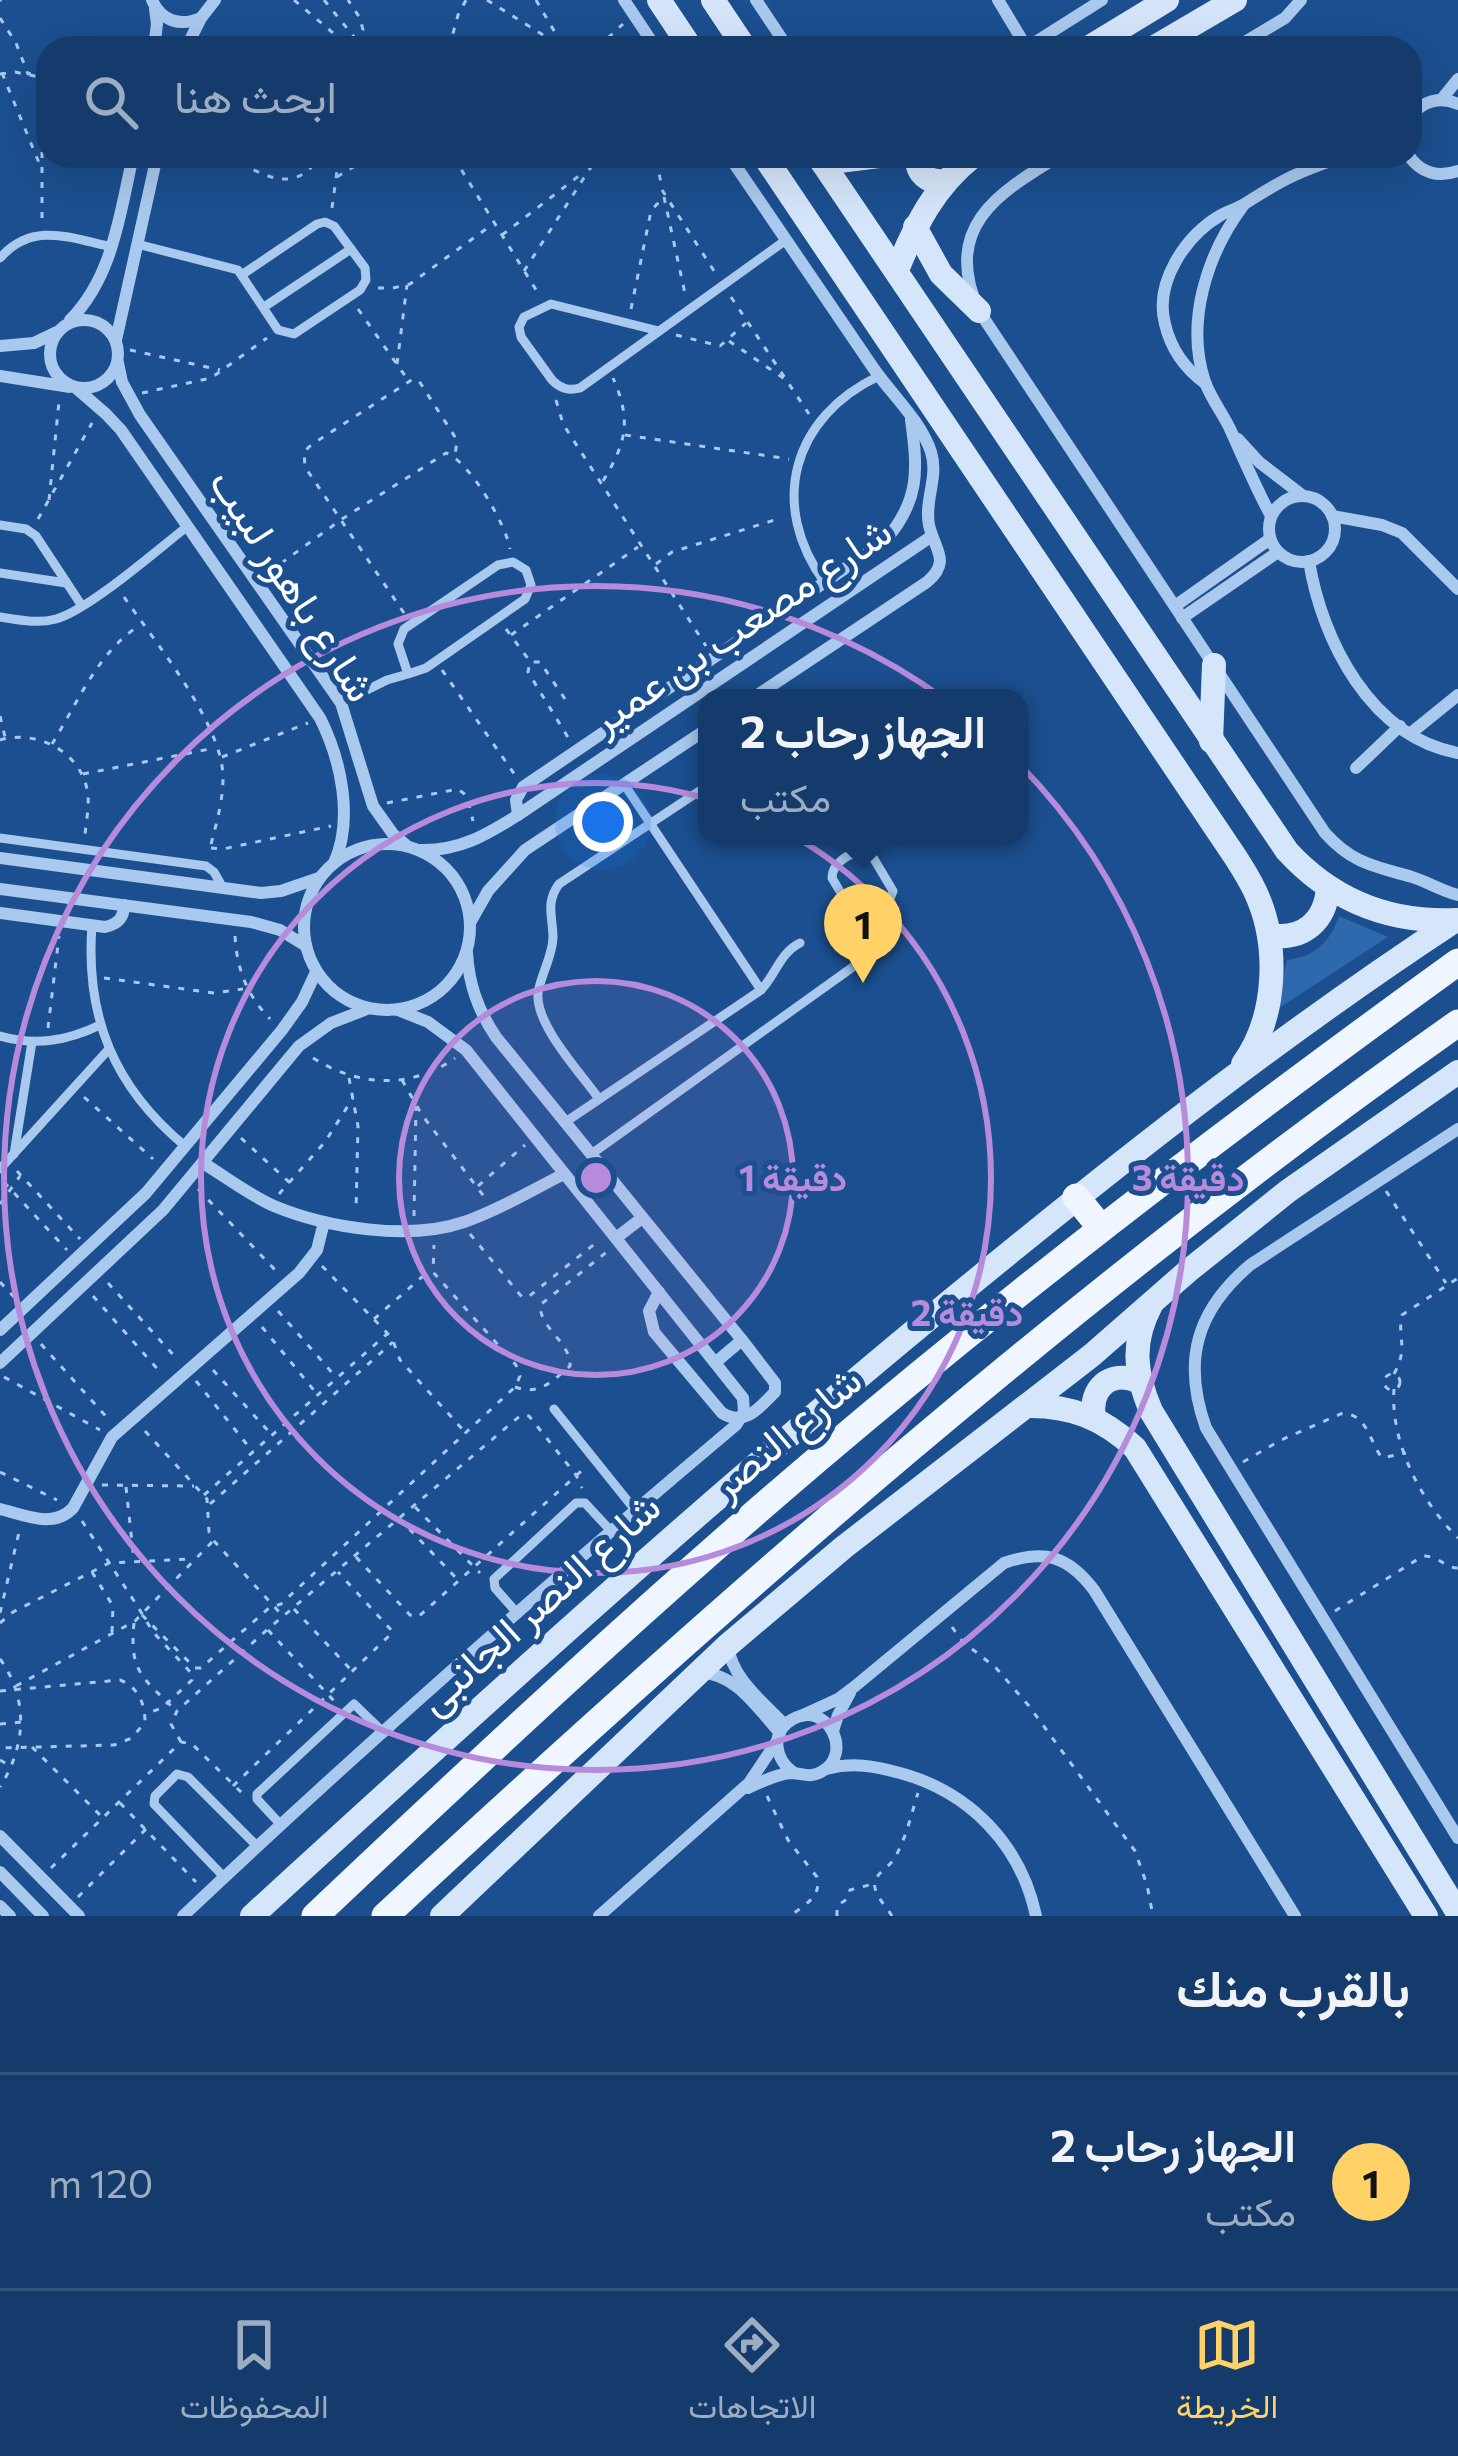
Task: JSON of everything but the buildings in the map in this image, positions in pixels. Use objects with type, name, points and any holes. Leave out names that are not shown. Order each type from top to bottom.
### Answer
[{"type":"main road","name":"شارع النصر","points":[[315,1916],[708,1553],[919,1375],[1101,1228],[1458,962]]},
{"type":"main road","points":[[386,1916],[659,1665],[872,1481],[1218,1199],[1458,1023]]},
{"type":"main road","points":[[1076,1197],[1101,1228]]},
{"type":"street","points":[[192,36],[215,0]]},
{"type":"street","points":[[623,0],[648,36]]},
{"type":"street","points":[[659,0],[684,36]]},
{"type":"street","points":[[713,0],[738,36]]},
{"type":"street","points":[[756,0],[780,36]]},
{"type":"street","points":[[998,0],[1020,36]]},
{"type":"street","points":[[1046,36],[1102,0]]},
{"type":"street","points":[[1108,36],[1167,0]]},
{"type":"street","points":[[1174,36],[1235,0]]},
{"type":"street","points":[[1255,36],[1285,18],[1300,0]]},
{"type":"street","points":[[154,4],[171,21],[201,18]]},
{"type":"street","points":[[154,4],[154,36]]},
{"type":"street","points":[[1441,100],[1458,79]]},
{"type":"street","points":[[1422,106],[1441,100],[1458,104]]},
{"type":"street","points":[[70,387],[51,364],[52,341],[92,294],[112,247],[131,168]]},
{"type":"street","points":[[0,376],[87,389],[106,381],[118,363],[117,343],[154,168]]},
{"type":"street","points":[[737,168],[923,435],[933,461],[928,517],[932,536]]},
{"type":"street","points":[[772,168],[1257,894],[1269,935],[1272,974],[1266,1013],[1253,1050],[1236,1073]]},
{"type":"street","points":[[826,168],[1287,850],[1328,887],[1361,905],[1396,916],[1457,920]]},
{"type":"street","points":[[918,168],[926,178],[945,181]]},
{"type":"street","points":[[897,270],[933,195],[960,168]]},
{"type":"street","points":[[980,311],[968,265],[980,219],[999,194],[1040,168]]},
{"type":"street","points":[[1206,384],[1177,354],[1166,328],[1161,301],[1177,260],[1196,235],[1222,215],[1313,168]]},
{"type":"street","points":[[1419,168],[1458,186]]},
{"type":"street","points":[[1438,175],[1458,171]]},
{"type":"street","points":[[1244,205],[1222,236],[1203,290],[1199,347],[1206,384],[1271,516]]},
{"type":"street","points":[[914,227],[941,274],[980,311],[1325,833],[1362,863],[1458,895]]},
{"type":"street","points":[[0,346],[34,343],[89,320],[110,330],[117,343]]},
{"type":"street","name":"شارع باهور لبيب","points":[[118,363],[128,396],[341,703],[373,806],[393,834],[413,848]]},
{"type":"street","name":"شارع باهور لبيب","points":[[70,387],[121,430],[320,718],[332,741],[344,807],[343,837],[334,863]]},
{"type":"street","points":[[518,815],[516,800],[523,787],[884,542],[913,495],[916,459],[911,419]]},
{"type":"street","points":[[1230,428],[1258,462],[1302,495],[1320,501],[1332,516],[1334,535],[1326,552],[1309,561],[1292,561],[1274,546],[1268,525],[1283,501],[1302,495]]},
{"type":"street","points":[[1332,516],[1402,533],[1458,589]]},
{"type":"street","name":"شارع مصعب بن عمير","points":[[705,689],[932,536],[940,556],[935,575],[766,689]]},
{"type":"street","points":[[1179,612],[1274,546]]},
{"type":"street","points":[[1309,561],[1319,611],[1363,690],[1405,730],[1458,753]]},
{"type":"street","points":[[1211,741],[1214,665]]},
{"type":"street","name":"شارع مصعب بن عمير","points":[[413,848],[449,849],[477,840],[698,694]]},
{"type":"street","points":[[1356,768],[1458,695]]},
{"type":"street","name":"شارع مصعب بن عمير","points":[[470,922],[488,891],[525,850],[698,735]]},
{"type":"street","points":[[183,1916],[256,1846],[776,1389],[742,1340],[486,1022],[472,989],[468,907],[456,879],[446,867],[413,848],[375,844],[346,854],[320,878],[307,904],[306,946],[316,972],[344,998],[428,1022],[466,1050],[743,1398],[741,1419]]},
{"type":"street","points":[[0,858],[261,892],[281,891],[320,878]]},
{"type":"street","points":[[1269,935],[1294,935],[1316,922],[1328,900],[1328,887]]},
{"type":"street","points":[[0,889],[237,920],[280,930],[306,946]]},
{"type":"street","points":[[0,913],[115,925],[124,905]]},
{"type":"street","name":"شارع النصر الجانبى","points":[[252,1916],[620,1582],[870,1366],[1236,1073],[1457,920]]},
{"type":"street","points":[[398,1010],[440,991],[467,953]]},
{"type":"street","points":[[0,1330],[165,1171],[282,1030],[316,972]]},
{"type":"street","points":[[0,1363],[164,1210],[299,1046],[331,1023],[368,1008]]},
{"type":"street","points":[[442,1916],[728,1645],[844,1546],[1092,1355],[1288,1191],[1458,1072]]},
{"type":"street","points":[[521,1119],[544,1099]]},
{"type":"street","points":[[1458,1129],[1250,1264],[1230,1282],[1214,1302],[1198,1339],[1194,1378],[1206,1428],[1458,1838]]},
{"type":"street","points":[[203,1163],[269,1204],[324,1222],[413,1230],[462,1223],[565,1174]]},
{"type":"street","points":[[615,1237],[641,1218]]},
{"type":"street","points":[[0,1509],[56,1520],[65,1516],[115,1434],[288,1283],[313,1256],[324,1222]]},
{"type":"street","points":[[52,1282],[68,1301]]},
{"type":"street","points":[[659,1292],[649,1311],[654,1332],[722,1413],[741,1419]]},
{"type":"street","points":[[1153,1301],[1137,1349],[1138,1381],[1163,1431],[1458,1913]]},
{"type":"street","points":[[716,1362],[742,1340]]},
{"type":"street","points":[[1094,1418],[1093,1399],[1103,1384],[1120,1377],[1138,1381]]},
{"type":"street","points":[[1026,1406],[1072,1410],[1094,1418],[1135,1448],[1426,1916]]},
{"type":"street","points":[[599,1916],[737,1794],[760,1770],[781,1733],[801,1716],[854,1687],[1004,1563],[1045,1556],[1082,1573],[1295,1916]]},
{"type":"street","points":[[728,1645],[737,1674],[781,1733],[780,1760],[794,1773]]},
{"type":"street","points":[[698,1673],[716,1674],[732,1682],[781,1733]]},
{"type":"street","points":[[826,1769],[833,1761],[838,1715],[854,1687]]},
{"type":"street","points":[[801,1716],[820,1718],[857,1759],[949,1792],[992,1828],[1023,1875],[1036,1916]]},
{"type":"street","points":[[737,1794],[794,1773],[811,1776],[841,1765],[870,1765]]},
{"type":"street","points":[[0,1836],[73,1912]]},
{"type":"street","points":[[0,1872],[43,1916]]},
{"type":"street","points":[[0,1906],[10,1916]]},
{"type":"lane","points":[[137,244],[232,267],[243,274],[278,330],[294,334],[364,284],[365,268],[330,223],[317,224],[243,274]]},
{"type":"lane","points":[[0,258],[10,246],[42,234],[112,247]]},
{"type":"lane","points":[[659,331],[560,304],[546,305],[524,317],[519,327],[558,386],[580,388],[786,240]]},
{"type":"lane","points":[[264,308],[351,249]]},
{"type":"lane","points":[[825,583],[803,548],[794,514],[799,461],[816,426],[843,397],[879,376]]},
{"type":"lane","points":[[0,525],[32,532],[82,606]]},
{"type":"lane","points":[[0,617],[37,622],[61,618],[188,526]]},
{"type":"lane","points":[[341,703],[387,680],[409,674],[420,671],[525,599],[531,585],[526,570],[513,562],[498,565],[404,629],[398,644],[409,674]]},
{"type":"lane","points":[[0,573],[67,583]]},
{"type":"lane","points":[[624,784],[761,990]]},
{"type":"lane","points":[[599,1099],[539,1011],[538,994],[553,936],[549,904],[559,884],[698,792]]},
{"type":"lane","points":[[0,838],[206,866],[223,888]]},
{"type":"lane","points":[[856,852],[869,854],[892,886],[892,897],[876,909],[863,916],[856,914],[832,878],[834,867],[856,852]]},
{"type":"lane","points":[[590,1155],[892,939],[876,909]]},
{"type":"lane","points":[[92,925],[91,976],[109,1048],[133,1092],[185,1146]]},
{"type":"lane","points":[[564,1123],[761,990],[786,952],[800,943]]},
{"type":"lane","points":[[0,1036],[46,1042],[100,1025]]},
{"type":"lane","points":[[5,1165],[32,1042]]},
{"type":"lane","points":[[5,1165],[109,1048]]},
{"type":"lane","points":[[554,1409],[635,1510]]},
{"type":"lane","points":[[518,1614],[495,1588],[494,1580],[576,1503],[589,1506],[611,1531]]},
{"type":"lane","points":[[281,1825],[256,1799],[257,1794],[345,1712],[356,1703],[384,1733]]},
{"type":"lane","points":[[224,1877],[154,1804],[155,1796],[177,1774],[185,1774],[256,1846]]},
{"type":"path","points":[[294,0],[334,36]]},
{"type":"path","points":[[323,0],[353,36]]},
{"type":"path","points":[[348,0],[362,24],[358,36]]},
{"type":"path","points":[[452,36],[466,0]]},
{"type":"path","points":[[487,0],[545,36]]},
{"type":"path","points":[[536,0],[557,36]]},
{"type":"path","points":[[610,36],[634,15]]},
{"type":"path","points":[[0,18],[28,74]]},
{"type":"path","points":[[28,74],[36,72]]},
{"type":"path","points":[[36,76],[1,73],[36,158]]},
{"type":"path","points":[[40,168],[42,172]]},
{"type":"path","points":[[42,168],[42,234]]},
{"type":"path","points":[[251,168],[286,180],[311,168]]},
{"type":"path","points":[[330,223],[337,168]]},
{"type":"path","points":[[336,177],[351,168]]},
{"type":"path","points":[[460,168],[546,305]]},
{"type":"path","points":[[502,235],[589,168]]},
{"type":"path","points":[[524,271],[589,168]]},
{"type":"path","points":[[659,168],[689,310]]},
{"type":"path","points":[[662,190],[816,426]]},
{"type":"path","points":[[628,322],[651,211],[665,202]]},
{"type":"path","points":[[364,284],[407,285],[494,223]]},
{"type":"path","points":[[397,366],[407,285]]},
{"type":"path","points":[[350,297],[409,382]]},
{"type":"path","points":[[659,331],[716,346],[747,321]]},
{"type":"path","points":[[128,396],[211,378],[278,330]]},
{"type":"path","points":[[728,340],[787,381]]},
{"type":"path","points":[[117,343],[222,371]]},
{"type":"path","points":[[602,483],[625,434],[625,409],[608,367]]},
{"type":"path","points":[[411,625],[305,467],[304,452],[413,379],[457,440],[455,456]]},
{"type":"path","points":[[558,386],[557,412],[714,658]]},
{"type":"path","points":[[49,501],[70,387]]},
{"type":"path","points":[[32,532],[100,409]]},
{"type":"path","points":[[625,434],[799,461]]},
{"type":"path","points":[[256,581],[446,453],[455,456],[495,511],[508,536],[513,562]]},
{"type":"path","points":[[654,567],[672,552],[794,514]]},
{"type":"path","points":[[511,635],[640,546]]},
{"type":"path","points":[[114,583],[200,709],[218,747],[223,779],[206,866]]},
{"type":"path","points":[[498,617],[530,662],[528,672],[576,751]]},
{"type":"path","points":[[52,744],[105,655],[142,624]]},
{"type":"path","points":[[436,661],[523,787]]},
{"type":"path","points":[[530,662],[540,662],[566,699]]},
{"type":"path","points":[[0,716],[3,739],[32,737],[52,744],[82,774],[88,794],[84,849]]},
{"type":"path","points":[[221,758],[320,718]]},
{"type":"path","points":[[82,774],[218,747]]},
{"type":"path","points":[[373,806],[462,790],[477,840]]},
{"type":"path","points":[[210,848],[344,823]]},
{"type":"path","points":[[237,920],[236,955],[246,988],[282,1030]]},
{"type":"path","points":[[46,1042],[61,921]]},
{"type":"path","points":[[91,976],[214,993],[246,988]]},
{"type":"path","points":[[299,1046],[330,1069],[384,1081],[425,1075],[466,1050]]},
{"type":"path","points":[[348,1076],[358,1126],[355,1228]]},
{"type":"path","points":[[402,1080],[495,1209]]},
{"type":"path","points":[[74,1088],[165,1171]]},
{"type":"path","points":[[269,1204],[325,1142],[354,1096]]},
{"type":"path","points":[[413,1230],[416,1105]]},
{"type":"path","points":[[231,1128],[290,1184]]},
{"type":"path","points":[[476,1187],[535,1136]]},
{"type":"path","points":[[5,1165],[21,1175],[88,1248]]},
{"type":"path","points":[[5,1165],[11,1190],[76,1260]]},
{"type":"path","points":[[0,1204],[21,1175]]},
{"type":"path","points":[[189,1180],[288,1283]]},
{"type":"path","points":[[1379,1180],[1447,1285]]},
{"type":"path","points":[[462,1223],[522,1297],[615,1237]]},
{"type":"path","points":[[374,1319],[432,1269],[436,1228]]},
{"type":"path","points":[[515,1387],[542,1389],[570,1366],[569,1353],[540,1316],[540,1306],[615,1237]]},
{"type":"path","points":[[313,1256],[388,1334],[400,1360],[466,1433]]},
{"type":"path","points":[[142,1615],[198,1670],[281,1604],[515,1387],[520,1376],[516,1365],[432,1269]]},
{"type":"path","points":[[98,1273],[188,1370],[253,1452]]},
{"type":"path","points":[[1394,1389],[1387,1388],[1384,1380],[1394,1374],[1401,1360],[1402,1316],[1458,1278]]},
{"type":"path","points":[[0,1282],[23,1308]]},
{"type":"path","points":[[85,1286],[171,1385]]},
{"type":"path","points":[[268,1300],[337,1378]]},
{"type":"path","points":[[252,1315],[318,1395]]},
{"type":"path","points":[[32,1334],[115,1434]]},
{"type":"path","points":[[204,1495],[388,1334]]},
{"type":"path","points":[[209,1505],[393,1342]]},
{"type":"path","points":[[202,1358],[272,1436]]},
{"type":"path","points":[[361,1358],[368,1365]]},
{"type":"path","points":[[1394,1374],[1400,1379],[1394,1389],[1395,1422],[1406,1453],[1432,1511],[1458,1538]]},
{"type":"path","points":[[0,1375],[115,1434]]},
{"type":"path","points":[[181,1742],[171,1724],[177,1712],[283,1616],[525,1413],[576,1475],[581,1484],[580,1502]]},
{"type":"path","points":[[1231,1468],[1343,1413],[1361,1420],[1382,1458],[1406,1453]]},
{"type":"path","points":[[295,1415],[302,1423]]},
{"type":"path","points":[[134,1418],[204,1495],[214,1541],[283,1616]]},
{"type":"path","points":[[354,1556],[413,1617],[421,1616],[594,1460]]},
{"type":"path","points":[[0,1472],[73,1508],[152,1632],[193,1675],[157,1712],[145,1714]]},
{"type":"path","points":[[229,1473],[236,1480]]},
{"type":"path","points":[[85,1485],[196,1486]]},
{"type":"path","points":[[126,1485],[134,1562]]},
{"type":"path","points":[[413,1506],[474,1568],[494,1580]]},
{"type":"path","points":[[0,1613],[23,1515]]},
{"type":"path","points":[[399,1518],[460,1581]]},
{"type":"path","points":[[16,1687],[134,1621],[214,1541]]},
{"type":"path","points":[[1323,1618],[1423,1556],[1458,1568]]},
{"type":"path","points":[[0,1623],[109,1563],[196,1558]]},
{"type":"path","points":[[233,1786],[393,1632],[337,1570]]},
{"type":"path","points":[[92,1572],[113,1606],[112,1634]]},
{"type":"path","points":[[293,1608],[353,1672]]},
{"type":"path","points":[[941,1614],[1029,1706],[1135,1851],[1153,1916]]},
{"type":"path","points":[[134,1621],[136,1668],[177,1712]]},
{"type":"path","points":[[268,1629],[345,1712]]},
{"type":"path","points":[[0,1786],[19,1748],[22,1722],[16,1687],[1,1662]]},
{"type":"path","points":[[0,1691],[120,1680],[137,1692],[145,1714],[140,1731],[124,1743],[0,1748]]},
{"type":"path","points":[[0,1724],[22,1722]]},
{"type":"path","points":[[32,1747],[102,1817]]},
{"type":"path","points":[[0,1760],[12,1767]]},
{"type":"path","points":[[892,1916],[875,1884],[904,1838],[922,1780]]},
{"type":"path","points":[[760,1782],[788,1840],[819,1884],[815,1896],[790,1916]]},
{"type":"path","points":[[118,1802],[207,1893]]},
{"type":"path","points":[[73,1912],[162,1814]]},
{"type":"path","points":[[836,1916],[837,1906],[850,1890],[875,1884]]},
{"type":"shaded area","points":[[1339,916],[1388,937],[1276,1010],[1287,960],[1320,947]]},
{"type":"place","name":"الجهاز رحاب 2","points":[[863,983]]}]
